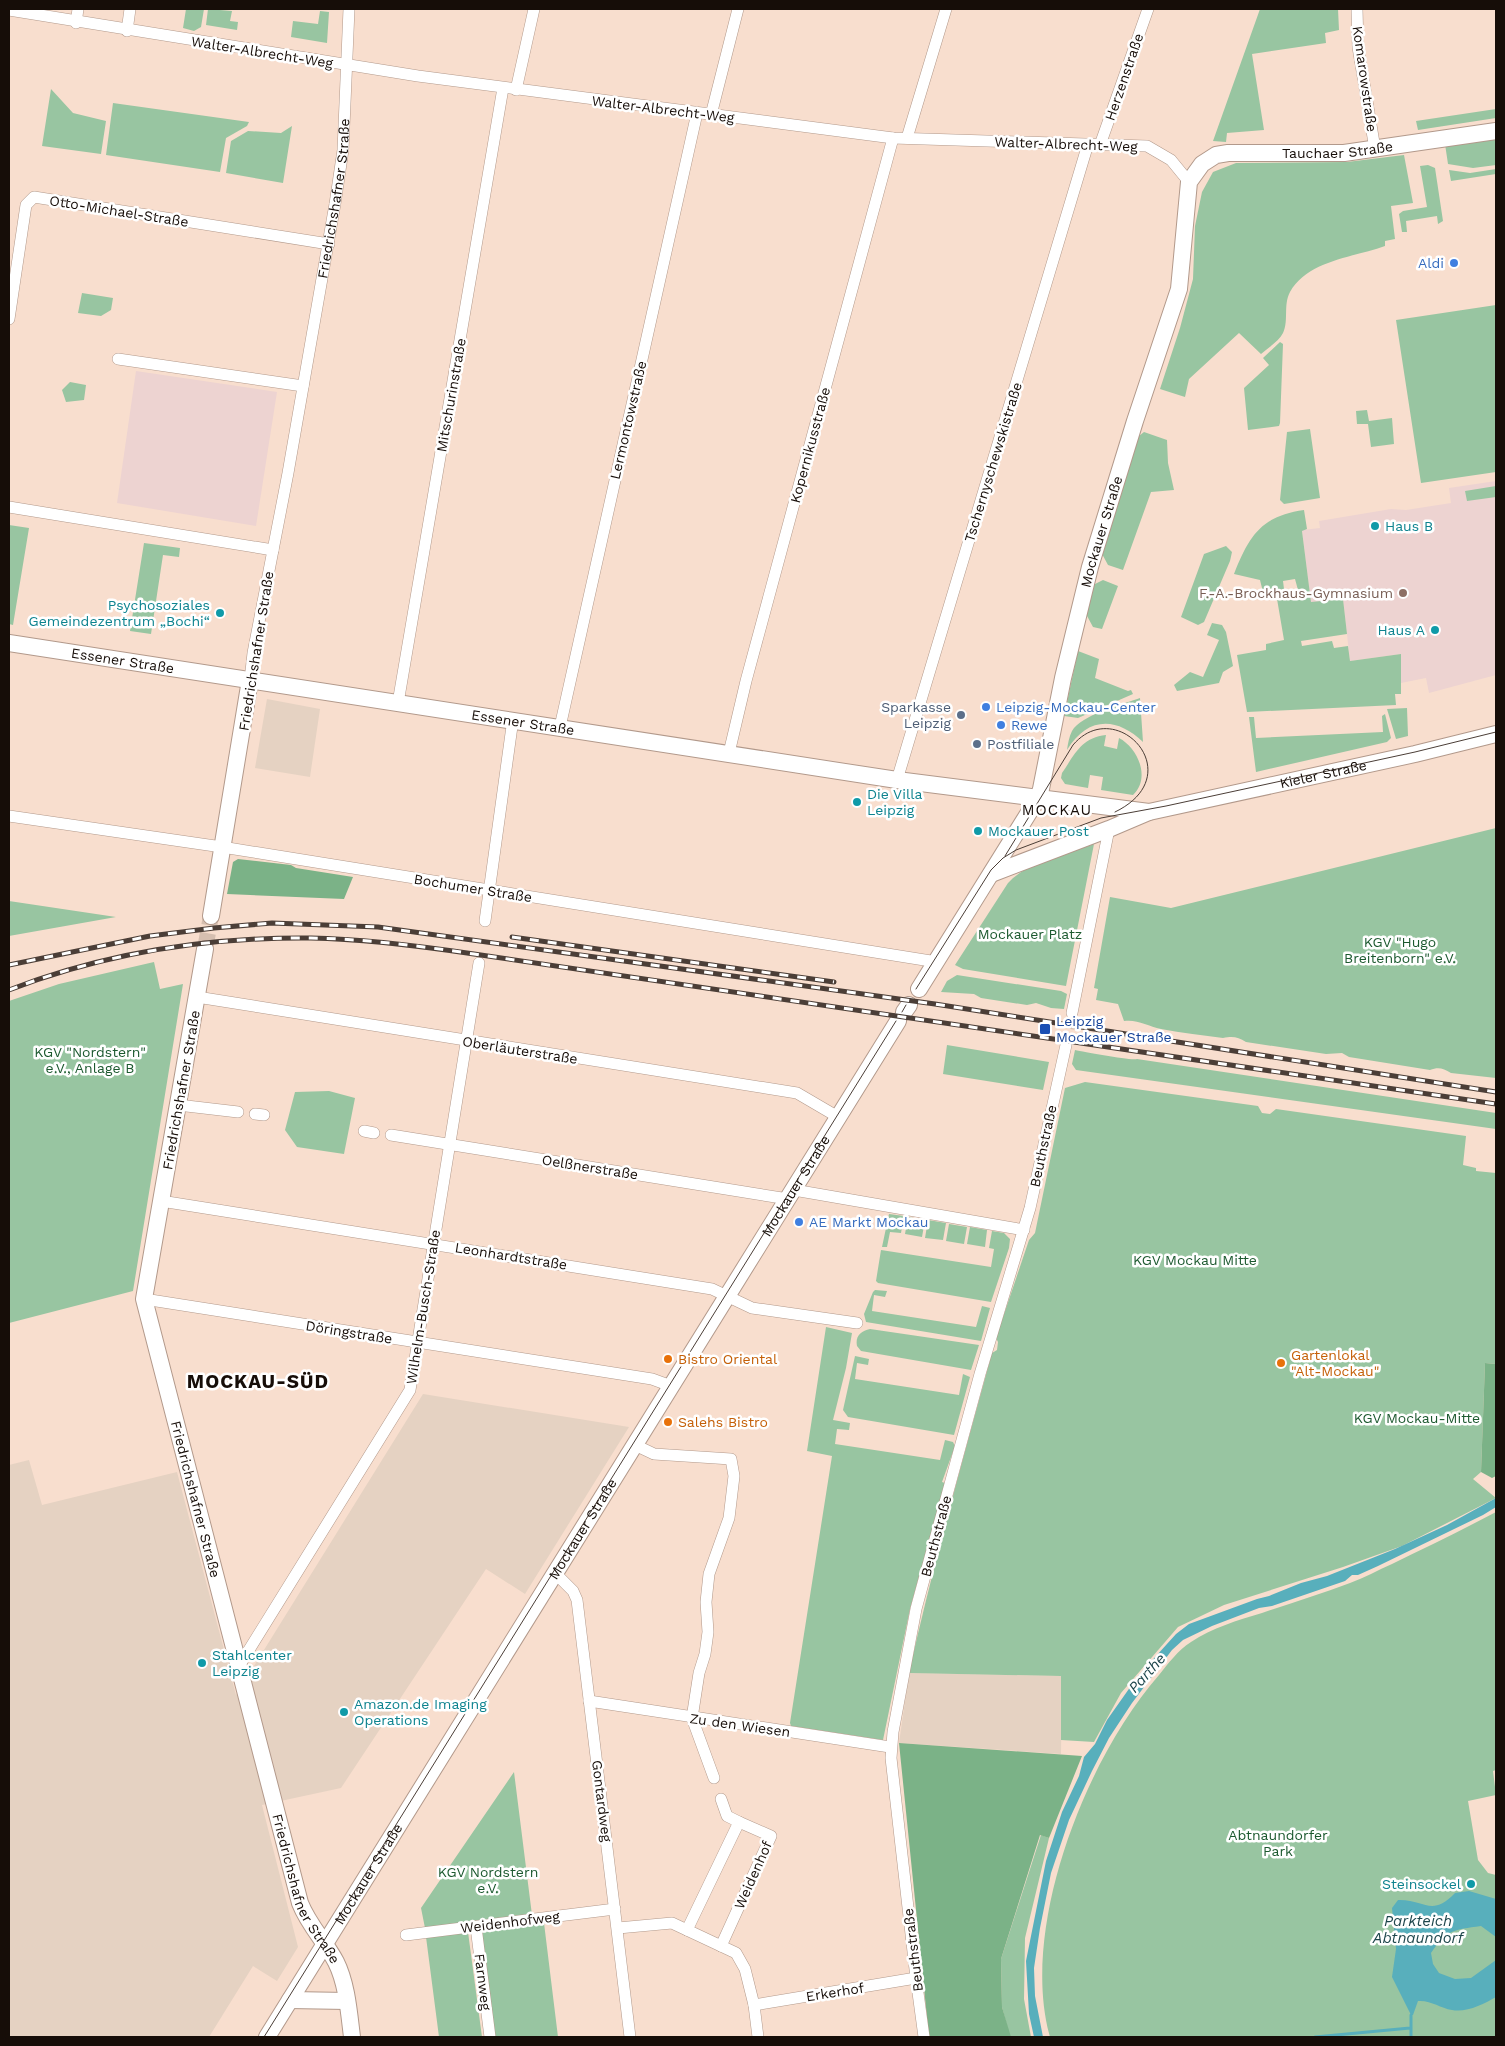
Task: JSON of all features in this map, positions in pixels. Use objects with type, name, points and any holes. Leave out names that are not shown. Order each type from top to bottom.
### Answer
[{"type":"main road","name":"Tauchaer Straße","points":[[1189,182],[1202,164],[1216,155],[1228,153],[1344,153],[1496,132]]},
{"type":"main road","name":"Mockauer Straße","points":[[919,990],[995,872],[1038,798],[1062,678],[1090,567],[1135,421],[1179,290],[1189,182]]},
{"type":"main road","name":"Essener Straße","points":[[9,643],[513,719],[897,780],[1038,798]]},
{"type":"main road","name":"Friedrichshafner Straße","points":[[211,916],[250,680]]},
{"type":"main road","name":"Kieler Straße","points":[[995,872],[1149,812],[1496,734]]},
{"type":"main road","name":"Kieler Straße","points":[[1038,798],[1149,812]]},
{"type":"main road","name":"Friedrichshafner Straße","points":[[205,949],[144,1299],[300,1903],[310,1925],[336,1962],[342,1975],[352,2037]]},
{"type":"main road","name":"Mockauer Straße","points":[[267,2037],[904,1013]]},
{"type":"main road","points":[[290,2000],[347,2001]]},
{"type":"street","points":[[76,23],[78,9]]},
{"type":"street","points":[[126,31],[130,9]]},
{"type":"street","name":"Friedrichshafner Straße","points":[[250,680],[253,653],[329,244],[343,150],[349,9]]},
{"type":"street","points":[[516,90],[534,9]]},
{"type":"street","points":[[711,115],[738,9]]},
{"type":"street","points":[[907,138],[946,9]]},
{"type":"street","name":"Herzenstraße","points":[[1094,144],[1148,9]]},
{"type":"street","name":"Komarowstraße","points":[[1356,9],[1358,41],[1375,149]]},
{"type":"street","name":"Walter-Albrecht-Weg","points":[[9,10],[76,23],[348,66],[516,90],[893,138],[1147,146],[1171,160],[1189,182]]},
{"type":"street","name":"Mitschurinstraße","points":[[398,702],[503,88]]},
{"type":"street","name":"Lermontowstraße","points":[[560,727],[697,113]]},
{"type":"street","name":"Kopernikusstraße","points":[[729,753],[748,672],[893,138]]},
{"type":"street","name":"Tschernyschewskistraße","points":[[897,780],[1094,144]]},
{"type":"street","name":"Otto-Michael-Straße","points":[[9,318],[26,205],[34,197],[329,244]]},
{"type":"street","points":[[118,359],[304,386]]},
{"type":"street","points":[[9,507],[273,550]]},
{"type":"street","points":[[485,921],[513,719]]},
{"type":"street","name":"Bochumer Straße","points":[[9,816],[222,847],[937,962]]},
{"type":"street","points":[[1072,1013],[1109,829]]},
{"type":"street","name":"Wilhelm-Busch-Straße","points":[[239,1666],[410,1390],[479,963]]},
{"type":"street","name":"Oberläuterstraße","points":[[197,997],[797,1093],[838,1117]]},
{"type":"street","name":"Beuthstraße","points":[[924,2037],[890,1747],[916,1609],[978,1383],[1024,1230],[1066,1046]]},
{"type":"street","points":[[178,1105],[238,1112]]},
{"type":"street","name":"Oelßnerstraße","points":[[391,1135],[1024,1230]]},
{"type":"street","name":"Leonhardtstraße","points":[[161,1202],[712,1289],[752,1308],[857,1323]]},
{"type":"street","name":"Döringstraße","points":[[144,1299],[652,1379],[671,1386]]},
{"type":"street","points":[[635,1445],[654,1454],[731,1459],[734,1476],[729,1518],[709,1574],[706,1602],[707,1639],[692,1718],[714,1778]]},
{"type":"street","name":"Gontardweg","points":[[555,1573],[570,1587],[577,1600],[630,2037]]},
{"type":"street","name":"Zu den Wiesen","points":[[589,1701],[890,1747]]},
{"type":"street","points":[[688,1930],[739,1822],[727,1816],[721,1799]]},
{"type":"street","name":"Weidenhof","points":[[721,1946],[771,1836],[739,1822]]},
{"type":"street","name":"Weidenhofweg","points":[[406,1936],[615,1909]]},
{"type":"street","points":[[618,1928],[672,1923],[736,1953],[745,1969],[754,2005],[758,2037]]},
{"type":"street","name":"Farnweg","points":[[476,1926],[490,2037]]},
{"type":"street","name":"Erkerhof","points":[[754,2005],[916,1978]]},
{"type":"shaded area","points":[[136,371],[277,392],[256,526],[117,503]]},
{"type":"shaded area","name":"F.-A.-Brockhaus-Gymnasium","points":[[1496,481],[1496,675],[1429,693],[1426,678],[1401,683],[1401,654],[1350,661],[1343,599],[1311,603],[1302,530],[1320,528],[1319,521],[1391,509],[1406,510],[1451,503],[1449,488]]},
{"type":"shaded area","points":[[267,699],[320,709],[310,777],[255,768]]},
{"type":"shaded area","points":[[423,1394],[629,1427],[525,1594],[486,1569],[341,1788],[262,1805],[298,1947],[277,1981],[253,1966],[209,2037],[9,2037],[9,1465],[29,1460],[42,1505],[177,1472],[236,1695]]},
{"type":"shaded area","points":[[909,1673],[1062,1676],[1061,1754],[899,1743]]},
{"type":"green space","points":[[186,9],[204,9],[201,27],[194,31],[183,28]]},
{"type":"green space","points":[[208,9],[232,11],[230,21],[238,22],[237,30],[206,25]]},
{"type":"green space","points":[[1260,9],[1338,9],[1339,30],[1325,33],[1326,43],[1252,54],[1264,130],[1227,133],[1226,142],[1213,141]]},
{"type":"green space","points":[[320,11],[329,12],[327,43],[291,37],[293,21],[318,24]]},
{"type":"green space","points":[[51,89],[73,113],[106,121],[101,154],[42,146]]},
{"type":"green space","points":[[113,103],[249,122],[247,126],[226,138],[220,172],[106,155]]},
{"type":"green space","points":[[1496,109],[1496,118],[1418,130],[1416,121]]},
{"type":"green space","points":[[292,126],[283,183],[226,173],[231,141],[248,131],[281,133]]},
{"type":"green space","points":[[1496,136],[1496,165],[1473,168],[1448,164],[1445,144]]},
{"type":"green space","points":[[1404,155],[1413,203],[1391,206],[1395,239],[1385,241],[1385,246],[1320,266],[1298,281],[1288,297],[1286,323],[1283,333],[1276,342],[1261,354],[1239,333],[1189,379],[1185,397],[1160,389],[1180,328],[1193,279],[1195,226],[1202,192],[1213,172],[1236,163],[1347,162]]},
{"type":"green space","points":[[1428,165],[1435,168],[1443,221],[1438,224],[1437,216],[1406,221],[1407,232],[1402,232],[1399,214],[1403,211],[1427,207],[1420,166]]},
{"type":"green space","points":[[1496,169],[1496,174],[1451,181],[1449,170],[1470,173]]},
{"type":"green space","points":[[82,293],[113,298],[111,310],[101,316],[78,313]]},
{"type":"green space","points":[[1496,305],[1496,472],[1421,483],[1396,320]]},
{"type":"green space","points":[[1280,342],[1283,344],[1279,426],[1248,430],[1244,388],[1269,365],[1263,358]]},
{"type":"green space","points":[[70,382],[86,385],[84,400],[66,402],[62,390]]},
{"type":"green space","points":[[1367,410],[1369,421],[1392,418],[1394,444],[1371,447],[1368,424],[1357,424],[1356,411]]},
{"type":"green space","points":[[1310,429],[1320,498],[1284,504],[1280,500],[1287,432]]},
{"type":"green space","points":[[1144,432],[1167,440],[1168,463],[1174,490],[1151,492],[1123,570],[1108,565],[1101,552],[1134,440]]},
{"type":"green space","points":[[1496,486],[1496,497],[1467,501],[1465,491]]},
{"type":"green space","points":[[1304,510],[1307,529],[1302,531],[1311,602],[1343,599],[1347,634],[1301,641],[1302,646],[1332,641],[1334,648],[1348,646],[1350,661],[1401,654],[1401,694],[1395,694],[1396,705],[1247,712],[1237,655],[1266,650],[1266,644],[1284,640],[1276,593],[1298,590],[1295,579],[1283,581],[1284,589],[1263,592],[1260,580],[1234,574],[1245,549],[1258,530],[1277,517]]},
{"type":"green space","points":[[9,525],[29,528],[13,625],[9,624]]},
{"type":"green space","points":[[144,543],[180,548],[179,557],[163,555],[151,634],[130,631]]},
{"type":"green space","points":[[1226,546],[1232,552],[1230,561],[1204,622],[1198,625],[1181,617],[1204,554]]},
{"type":"green space","points":[[1103,580],[1118,586],[1102,629],[1093,627],[1086,614],[1093,585]]},
{"type":"green space","points":[[1212,623],[1222,625],[1226,632],[1233,666],[1223,672],[1219,683],[1177,691],[1174,685],[1190,672],[1203,677],[1219,640],[1207,635]]},
{"type":"green space","points":[[1078,651],[1099,659],[1095,678],[1128,691],[1131,690],[1133,694],[1078,718],[1064,716]]},
{"type":"green space","points":[[1140,698],[1143,742],[1123,728],[1112,724],[1102,724],[1084,731],[1067,750],[1072,731],[1084,720]]},
{"type":"green space","points":[[1407,708],[1408,736],[1396,739],[1387,709]]},
{"type":"green space","points":[[1385,714],[1391,738],[1387,742],[1256,772],[1249,717],[1254,717],[1256,738],[1383,732],[1382,716]]},
{"type":"green space","points":[[1106,735],[1104,746],[1117,749],[1119,738],[1137,756],[1140,764],[1141,780],[1133,795],[1101,790],[1103,777],[1090,775],[1088,788],[1065,784],[1061,778],[1062,773],[1075,753],[1085,743]]},
{"type":"green space","name":"KGV \"Hugo Breitenborn\" e.V.","points":[[1496,828],[1496,1078],[1451,1073],[1440,1068],[1430,1070],[1349,1057],[1342,1053],[1326,1054],[1246,1042],[1235,1037],[1223,1038],[1161,1029],[1138,1022],[1124,1021],[1118,1004],[1096,1000],[1098,989],[1094,988],[1110,897],[1171,908]]},
{"type":"green space","name":"Mockauer Platz","points":[[1094,844],[1066,986],[963,969],[955,965],[1008,883],[1017,875],[1048,859]]},
{"type":"green space","points":[[238,859],[291,865],[296,868],[353,877],[344,899],[227,894],[233,862]]},
{"type":"green space","points":[[9,901],[116,917],[9,936]]},
{"type":"green space","name":"KGV \"Nordstern\" e.V., Anlage B","points":[[154,962],[160,989],[183,984],[133,1291],[9,1323],[9,1001],[59,984]]},
{"type":"green space","points":[[957,975],[1061,991],[1067,994],[1064,1009],[1051,1008],[1036,1003],[1027,1005],[981,998],[974,994],[941,992],[947,981]]},
{"type":"green space","points":[[947,1045],[1049,1062],[1043,1090],[943,1074]]},
{"type":"green space","points":[[1075,1050],[1118,1058],[1137,1059],[1496,1113],[1496,1129],[1076,1070],[1072,1064]]},
{"type":"green space","name":"KGV Mockau Mitte","points":[[1085,1082],[1258,1106],[1262,1113],[1270,1114],[1276,1109],[1466,1136],[1463,1165],[1476,1168],[1476,1171],[1496,1173],[1496,1364],[1485,1363],[1481,1472],[1473,1479],[1496,1498],[1402,1546],[1224,1605],[1178,1627],[1121,1693],[1094,1742],[1061,1740],[1061,1676],[909,1673],[938,1552],[970,1433],[992,1353],[997,1350],[998,1342],[996,1338],[1029,1240],[1035,1233],[1065,1088]]},
{"type":"green space","points":[[329,1091],[355,1098],[344,1154],[297,1147],[285,1130],[295,1092]]},
{"type":"green space","points":[[889,1214],[904,1216],[901,1233],[890,1232],[887,1247],[882,1247]]},
{"type":"green space","points":[[908,1217],[925,1220],[922,1237],[905,1234]]},
{"type":"green space","points":[[928,1220],[946,1223],[943,1240],[925,1238]]},
{"type":"green space","points":[[949,1224],[967,1227],[964,1244],[946,1241]]},
{"type":"green space","points":[[970,1227],[987,1230],[985,1247],[967,1244]]},
{"type":"green space","points":[[992,1231],[1004,1233],[1010,1239],[1009,1248],[991,1302],[878,1283],[876,1281],[881,1250],[991,1267],[994,1249],[989,1248]]},
{"type":"green space","points":[[875,1290],[887,1291],[885,1297],[874,1295],[872,1311],[976,1327],[982,1306],[990,1308],[981,1341],[866,1322],[864,1314]]},
{"type":"green space","points":[[826,1327],[852,1333],[846,1368],[833,1420],[850,1423],[849,1430],[837,1429],[835,1444],[940,1460],[945,1440],[953,1442],[955,1446],[942,1482],[945,1483],[910,1609],[883,1740],[791,1726],[790,1723],[832,1456],[807,1451]]},
{"type":"green space","points":[[870,1329],[979,1345],[971,1370],[861,1351],[857,1346],[858,1337],[864,1331]]},
{"type":"green space","points":[[855,1356],[869,1359],[868,1365],[857,1363],[855,1379],[959,1395],[963,1374],[970,1377],[954,1435],[848,1417],[843,1410]]},
{"type":"green space","points":[[1485,1363],[1496,1364],[1496,1476],[1492,1478],[1481,1472]]},
{"type":"green space","name":"Abtnaundorfer Park","points":[[1496,1512],[1496,1770],[1493,1771],[1496,1795],[1468,1801],[1478,1860],[1488,1873],[1496,1875],[1496,2037],[1050,2037],[1043,1994],[1044,1946],[1052,1896],[1066,1846],[1084,1797],[1107,1751],[1132,1710],[1170,1662],[1186,1645],[1216,1629],[1355,1581]]},
{"type":"green space","points":[[899,1743],[1082,1756],[1049,1838],[1040,1835],[1001,1959],[1002,2007],[1011,2037],[929,2037]]},
{"type":"green space","name":"KGV Nordstern e.V.","points":[[514,1772],[532,1915],[425,1928],[421,1908]]},
{"type":"green space","points":[[1041,1835],[1049,1838],[1025,1938],[1024,1999],[1031,2037],[1010,2037],[1002,2007],[1001,1959]]},
{"type":"green space","name":"KGV Nordstern e.V.","points":[[544,1923],[558,2037],[495,2037],[481,1930]]},
{"type":"green space","name":"KGV Nordstern e.V.","points":[[468,1932],[482,2037],[439,2037],[426,1937]]},
{"type":"water","name":"Parthe","points":[[1496,1498],[1496,1507],[1483,1515],[1378,1566],[1358,1575],[1352,1575],[1345,1581],[1272,1606],[1259,1608],[1212,1626],[1183,1640],[1172,1650],[1132,1703],[1109,1738],[1069,1820],[1051,1873],[1040,1928],[1034,1968],[1035,1996],[1043,2037],[1034,2037],[1029,2014],[1026,1961],[1046,1861],[1062,1812],[1079,1776],[1084,1757],[1095,1744],[1107,1720],[1138,1676],[1176,1634],[1189,1624],[1301,1583],[1327,1576],[1395,1549],[1447,1525]]},
{"type":"water","name":"Parkteich Abtnaundorf","points":[[1469,1891],[1496,1899],[1496,1937],[1481,1926],[1452,1932],[1442,1939],[1431,1953],[1433,1964],[1439,1973],[1455,1979],[1471,1978],[1496,1960],[1496,1997],[1475,2007],[1457,2011],[1418,2001],[1413,2015],[1411,2015],[1392,1977],[1396,1949],[1392,1908],[1398,1900],[1407,1900],[1428,1906],[1440,1905],[1455,1893]]},
{"type":"waterway","points":[[1411,2015],[1411,2037]]},
{"type":"waterway","points":[[1315,2037],[1410,2028]]},
{"type":"tunnel","points":[[205,949],[211,916]]},
{"type":"tunnel","points":[[1066,1045],[1072,1013]]},
{"type":"tram line","points":[[1005,856],[1073,745],[1090,732],[1109,729],[1125,734],[1139,746],[1147,761],[1147,779],[1137,796],[1115,812]]},
{"type":"tram line","points":[[916,989],[991,870],[1003,858],[1016,850],[1101,818],[1166,806],[1415,752],[1496,732]]},
{"type":"tram line","points":[[902,1012],[906,1005]]},
{"type":"tram line","points":[[264,2037],[896,1021]]},
{"type":"railway","points":[[9,965],[150,936],[214,928],[272,923],[378,927],[935,1004],[1496,1092]]},
{"type":"railway","points":[[512,937],[834,982]]},
{"type":"railway","points":[[9,990],[82,966],[120,957],[195,944],[272,938],[311,938],[392,943],[1496,1104]]},
{"type":"place","name":"Aldi","points":[[1454,263]]},
{"type":"place","name":"Haus B","points":[[1375,526]]},
{"type":"place","name":"F.-A.-Brockhaus-Gymnasium","points":[[1403,593]]},
{"type":"place","name":"Psychosoziales Gemeindezentrum „Bochi“","points":[[220,613]]},
{"type":"place","name":"Haus A","points":[[1435,630]]},
{"type":"place","name":"Leipzig-Mockau-Center","points":[[986,707]]},
{"type":"place","name":"Sparkasse Leipzig","points":[[961,715]]},
{"type":"place","name":"Rewe","points":[[1001,725]]},
{"type":"place","name":"Postfiliale","points":[[977,744]]},
{"type":"place","name":"Die Villa Leipzig","points":[[857,802]]},
{"type":"place","name":"Mockauer Post","points":[[978,831]]},
{"type":"place","name":"Leipzig Mockauer Straße","points":[[1045,1029]]},
{"type":"place","name":"AE Markt Mockau","points":[[799,1222]]},
{"type":"place","name":"Bistro Oriental","points":[[668,1359]]},
{"type":"place","name":"Gartenlokal \"Alt-Mockau\"","points":[[1281,1363]]},
{"type":"place","name":"Salehs Bistro","points":[[668,1422]]},
{"type":"place","name":"Stahlcenter Leipzig","points":[[202,1663]]},
{"type":"place","name":"Amazon.de Imaging Operations","points":[[344,1712]]},
{"type":"place","name":"Steinsockel","points":[[1471,1884]]},
{"type":"district","name":"MOCKAU","points":[[1057,810]]},
{"type":"district","name":"MOCKAU-SÜD","points":[[258,1381]]},
{"type":"park label","name":"KGV Mockau-Mitte","points":[[1417,1418]]}]
